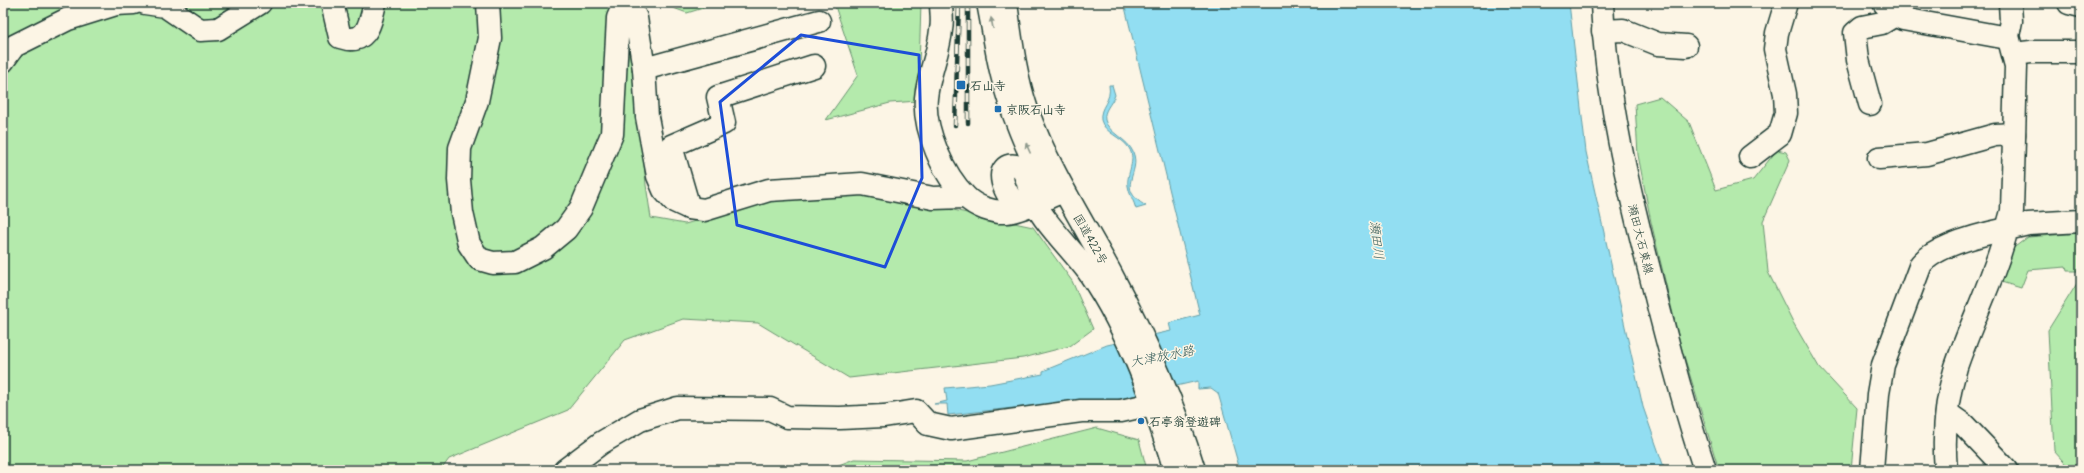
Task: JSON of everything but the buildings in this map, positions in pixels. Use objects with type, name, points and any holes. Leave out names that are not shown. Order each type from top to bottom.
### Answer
[{"type":"main road","points":[[3,61],[14,46],[68,20],[116,4],[134,3]]},
{"type":"main road","points":[[145,3],[165,6],[200,30],[218,29],[260,3]]},
{"type":"main road","points":[[332,3],[340,37],[351,40],[362,37],[370,25],[375,3]]},
{"type":"main road","points":[[488,3],[490,38],[477,101],[460,148],[459,180],[462,213],[469,244],[479,259],[493,264],[515,262],[544,248],[566,229],[581,208],[612,134],[618,18],[622,9],[631,8],[636,18],[644,69],[647,117],[658,176],[664,190],[674,201],[689,208],[704,210],[769,190],[862,184],[933,198],[965,197]]},
{"type":"main road","points":[[941,3],[942,30],[929,80],[926,100],[929,131],[942,163],[965,197],[976,205],[993,211],[1009,212],[1041,200]]},
{"type":"main road","points":[[988,3],[1002,76],[1023,138],[1041,200],[1090,274],[1164,399],[1175,470]]},
{"type":"main road","name":"国道422号","points":[[1006,3],[1018,80],[1028,111],[1046,154],[1041,200],[1109,270],[1142,335],[1164,399],[1194,470]]},
{"type":"main road","name":"瀬田大石東線","points":[[1602,3],[1605,60],[1631,198],[1677,378],[1705,470]]},
{"type":"main road","points":[[1750,157],[1780,134],[1786,113],[1785,94],[1775,49],[1777,33],[1786,3]]},
{"type":"main road","points":[[1946,470],[1945,432],[1950,392],[1956,367],[2002,249],[2012,211],[2016,66],[2011,45],[2010,3]]},
{"type":"main road","points":[[2068,3],[2081,6]]},
{"type":"main road","points":[[1870,104],[1858,60],[1855,33],[1862,27],[1882,24],[1890,9],[1903,19],[2002,37],[2011,45],[2031,52],[2081,52]]},
{"type":"main road","points":[[644,69],[819,21]]},
{"type":"main road","points":[[1603,31],[1623,30],[1658,44],[1686,46]]},
{"type":"main road","points":[[689,208],[671,146],[724,123],[718,97],[814,66]]},
{"type":"main road","points":[[1879,158],[1926,154],[1995,135],[2014,134]]},
{"type":"main road","points":[[1872,470],[1878,394],[1883,365],[1921,264],[1927,257],[1939,251],[1989,233],[2028,224],[2081,221]]},
{"type":"main road","points":[[565,470],[602,443],[640,420],[678,408],[770,409],[787,417],[840,418],[884,416],[916,412],[928,424],[951,429],[1081,411],[1121,411],[1164,399]]},
{"type":"main road","points":[[1947,413],[1964,425],[2007,470]]},
{"type":"highlighted area","points":[[801,35],[919,55],[922,178],[885,267],[737,225],[720,102]]},
{"type":"green space","points":[[3,3],[629,3],[646,185],[651,218],[685,224],[758,203],[864,191],[1033,227],[1072,281],[1093,329],[1070,346],[1023,358],[849,378],[758,323],[683,319],[625,340],[568,410],[449,459],[441,470],[3,470]]},
{"type":"green space","points":[[660,3],[719,3],[687,13]]},
{"type":"green space","points":[[834,3],[921,3],[918,101],[890,103],[826,120],[858,75]]},
{"type":"green space","points":[[1660,97],[1689,122],[1716,190],[1753,180],[1777,150],[1786,152],[1790,160],[1763,221],[1768,272],[1794,324],[1819,367],[1857,408],[1851,470],[1719,470],[1680,343],[1651,222],[1638,155],[1635,104]]},
{"type":"green space","points":[[2081,233],[2081,271],[2067,271],[2066,267],[2028,270],[2021,288],[1998,281],[2007,253],[2028,237]]},
{"type":"green space","points":[[2081,277],[2081,470],[2071,470],[2054,451],[2048,330]]},
{"type":"green space","points":[[1097,428],[1139,440],[1147,470],[826,470],[854,459],[967,461]]},
{"type":"water","points":[[1124,3],[1569,3],[1586,152],[1643,407],[1665,470],[1240,470],[1218,393],[1211,388],[1198,389],[1198,381],[1111,401],[1050,404],[948,415],[947,404],[934,404],[947,401],[945,388],[990,384],[1043,374],[1043,371],[1107,345],[1171,331],[1169,323],[1200,315]]},
{"type":"water","points":[[1109,85],[1112,85],[1115,95],[1106,110],[1105,120],[1110,129],[1127,143],[1133,152],[1135,160],[1130,186],[1132,193],[1146,206],[1136,209],[1128,186],[1128,176],[1132,162],[1131,153],[1126,144],[1109,132],[1101,120],[1102,111],[1109,96]]},
{"type":"railway","points":[[955,125],[959,3]]},
{"type":"railway","points":[[968,3],[968,123]]},
{"type":"place","name":"石山寺","points":[[961,85]]},
{"type":"place","name":"京阪石山寺","points":[[998,109]]},
{"type":"place","name":"石亭翁登遊碑","points":[[1141,421]]},
{"type":"water label","name":"瀬田川","points":[[1377,240]]},
{"type":"water label","name":"大津放水路","points":[[1162,356]]}]
